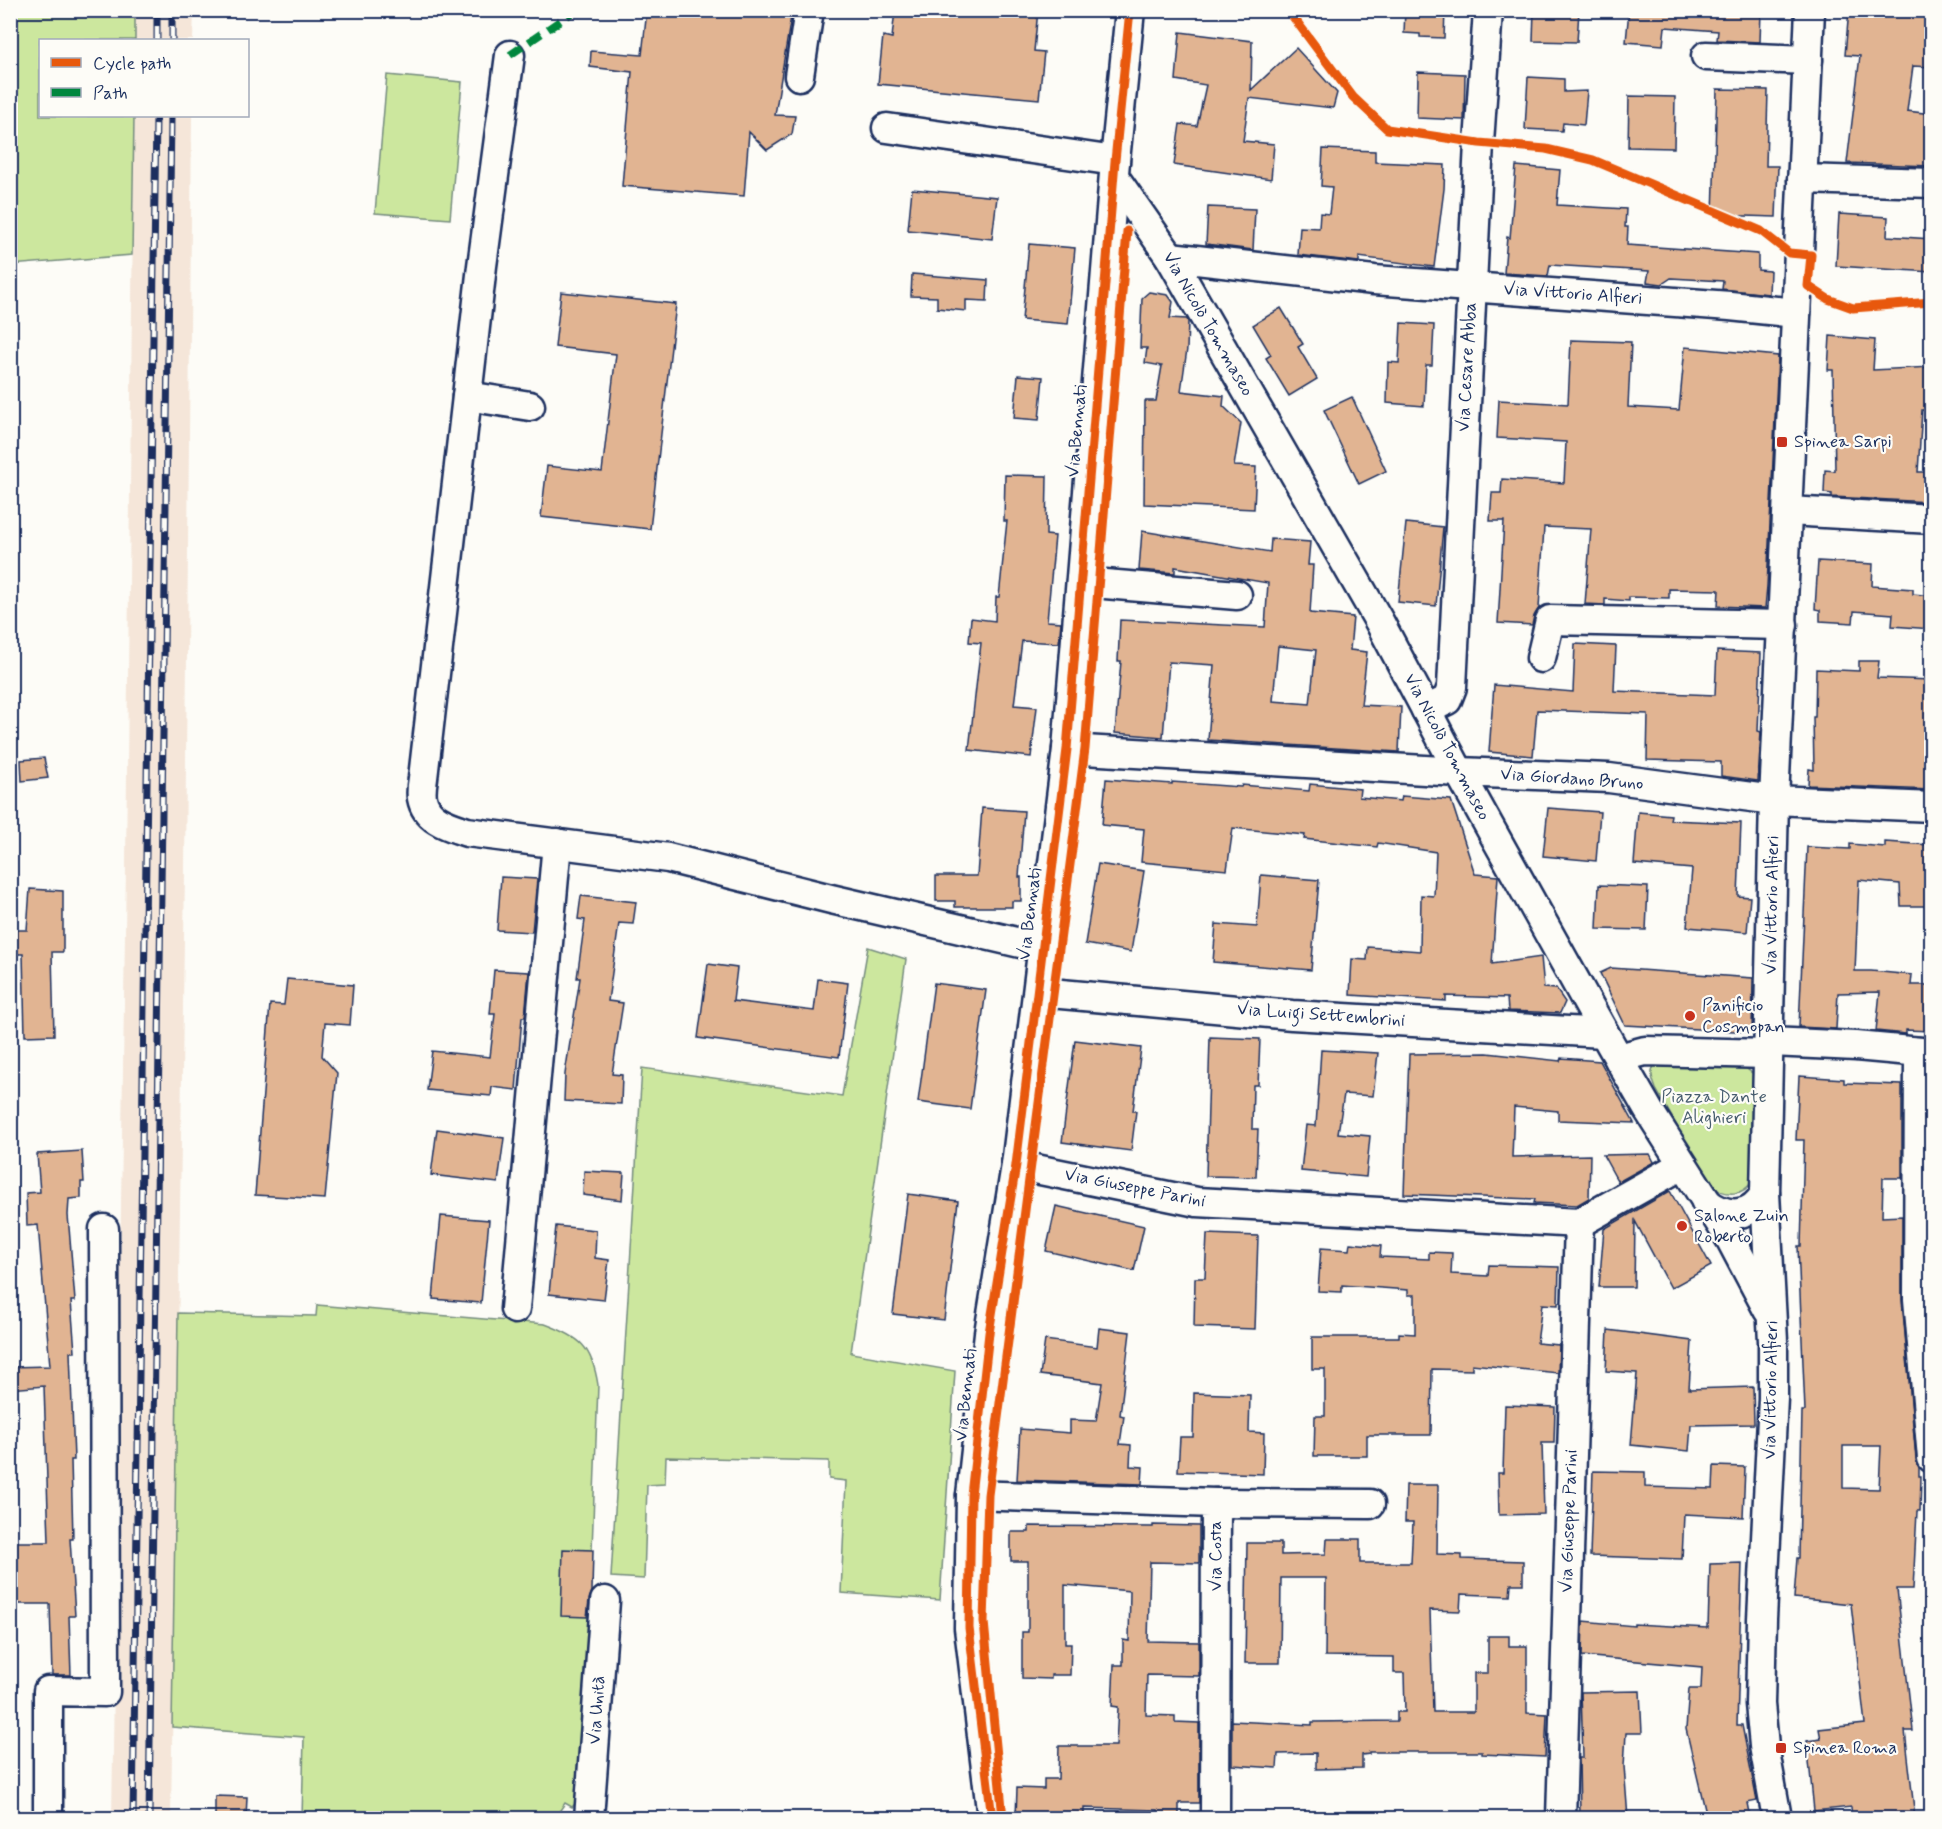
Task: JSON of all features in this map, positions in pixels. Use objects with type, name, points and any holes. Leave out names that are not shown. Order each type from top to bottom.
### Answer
[{"type":"street","points":[[800,76],[809,10]]},
{"type":"street","name":"Via Bennati","points":[[992,1818],[969,1628],[971,1495],[989,1333],[1016,1165],[1039,992],[1042,948],[1067,749],[1130,10]]},
{"type":"street","name":"Via Cesare Abba","points":[[1426,710],[1447,700],[1452,687],[1479,143],[1488,10]]},
{"type":"street","name":"Via Vittorio Alfieri","points":[[1777,1818],[1764,1746],[1760,1704],[1773,1398],[1773,1319],[1766,1193],[1768,1048],[1774,800],[1810,10]]},
{"type":"street","points":[[510,55],[467,396],[422,799],[432,817],[444,825],[467,832],[669,858],[831,899],[1042,948]]},
{"type":"street","points":[[1706,56],[1808,60]]},
{"type":"street","points":[[887,128],[1115,169]]},
{"type":"street","name":"Via Nicolò Tommaseo","points":[[1115,169],[1170,257],[1379,621],[1459,772],[1620,1061],[1754,1281],[1773,1319]]},
{"type":"street","points":[[1802,179],[1932,183]]},
{"type":"street","name":"Via Vittorio Alfieri","points":[[1170,257],[1374,280],[1730,306],[1796,313]]},
{"type":"street","points":[[467,396],[530,405]]},
{"type":"street","points":[[1788,511],[1932,519]]},
{"type":"street","points":[[1081,582],[1237,595]]},
{"type":"street","points":[[1541,658],[1550,620],[1783,625]]},
{"type":"street","name":"Via Giordano Bruno","points":[[1067,749],[1459,772],[1609,778],[1774,800],[1932,807]]},
{"type":"street","points":[[515,1309],[557,843]]},
{"type":"street","name":"Via Luigi Settembrini","points":[[1039,992],[1292,1014],[1604,1033]]},
{"type":"street","points":[[1620,1061],[1630,1055],[1645,1051],[1768,1048],[1925,1052],[1918,1299],[1932,1458]]},
{"type":"street","name":"Via Giuseppe Parini","points":[[1016,1165],[1197,1202],[1579,1223],[1561,1818]]},
{"type":"street","points":[[1579,1223],[1682,1165]]},
{"type":"street","points":[[1706,1202],[1724,1213],[1736,1214],[1754,1207],[1766,1193]]},
{"type":"street","points":[[48,1818],[48,1691],[105,1692],[104,1228]]},
{"type":"street","name":"Via Costa","points":[[971,1495],[1216,1503],[1215,1818]]},
{"type":"street","points":[[1216,1503],[1370,1504]]},
{"type":"street","name":"Via Unità","points":[[589,1818],[605,1601]]},
{"type":"shaded area","points":[[135,11],[194,11],[193,39],[135,39]]},
{"type":"shaded area","points":[[134,117],[192,117],[185,871],[171,1818],[112,1818]]},
{"type":"green space","points":[[11,10],[135,11],[135,39],[39,39],[39,117],[134,117],[132,255],[11,265]]},
{"type":"green space","points":[[387,75],[462,82],[450,219],[375,213]]},
{"type":"green space","points":[[868,947],[906,959],[851,1353],[955,1371],[940,1600],[841,1593],[846,1481],[829,1479],[829,1461],[666,1457],[665,1484],[647,1485],[644,1579],[611,1577],[642,1068],[842,1096]]},
{"type":"green space","name":"Piazza Dante Alighieri","points":[[1655,1065],[1744,1067],[1756,1076],[1753,1180],[1744,1190],[1728,1193],[1711,1186],[1656,1089],[1652,1074]]},
{"type":"green space","points":[[317,1305],[545,1324],[576,1339],[588,1352],[598,1385],[583,1796],[572,1807],[565,1803],[558,1813],[563,1817],[561,1818],[302,1818],[304,1737],[172,1727],[178,1313],[316,1316]]},
{"type":"building","points":[[647,10],[792,10],[775,115],[795,116],[792,134],[767,150],[749,132],[744,196],[622,186],[632,72],[590,67],[591,51],[642,55]]},
{"type":"building","points":[[895,10],[1038,10],[1034,51],[1044,52],[1039,99],[878,84],[883,36],[892,38]]},
{"type":"building","points":[[1405,10],[1445,10],[1444,38],[1420,37],[1420,34],[1404,33]]},
{"type":"building","points":[[1534,10],[1579,10],[1577,42],[1533,41]]},
{"type":"building","points":[[1629,10],[1761,10],[1760,42],[1717,40],[1718,31],[1665,27],[1663,45],[1626,42]]},
{"type":"building","points":[[1849,10],[1932,10],[1932,67],[1913,66],[1907,111],[1932,114],[1932,166],[1847,163],[1860,56],[1845,55]]},
{"type":"building","points":[[1180,32],[1252,41],[1251,90],[1296,48],[1337,93],[1333,108],[1249,98],[1243,141],[1274,144],[1271,179],[1174,165],[1180,124],[1197,126],[1206,85],[1176,80]]},
{"type":"building","points":[[1418,72],[1465,74],[1464,120],[1417,118]]},
{"type":"building","points":[[1528,77],[1564,79],[1564,92],[1587,91],[1584,125],[1563,123],[1562,131],[1525,129]]},
{"type":"building","points":[[1717,89],[1768,90],[1766,166],[1778,166],[1776,217],[1713,215]]},
{"type":"building","points":[[1629,96],[1675,97],[1674,148],[1628,147]]},
{"type":"building","points":[[1323,149],[1375,151],[1375,162],[1445,165],[1434,267],[1359,257],[1359,262],[1298,255],[1300,227],[1319,228],[1320,213],[1329,214],[1332,187],[1321,186]]},
{"type":"building","points":[[1516,166],[1560,170],[1557,205],[1626,209],[1627,245],[1758,254],[1758,270],[1770,271],[1769,294],[1722,289],[1723,281],[1671,278],[1662,284],[1647,282],[1649,271],[1550,265],[1548,276],[1504,273],[1507,237],[1510,238]]},
{"type":"building","points":[[912,189],[997,197],[992,239],[908,230]]},
{"type":"building","points":[[1208,207],[1255,209],[1253,250],[1206,244]]},
{"type":"building","points":[[1839,214],[1888,217],[1887,236],[1932,239],[1932,272],[1836,266]]},
{"type":"building","points":[[1029,244],[1075,248],[1068,324],[1022,320]]},
{"type":"building","points":[[912,274],[988,280],[987,301],[966,300],[966,311],[937,308],[937,297],[911,296]]},
{"type":"building","points":[[561,292],[676,304],[650,529],[541,517],[547,466],[602,472],[616,354],[555,347]]},
{"type":"building","points":[[1149,292],[1168,295],[1173,302],[1170,318],[1187,319],[1188,322],[1181,391],[1224,396],[1223,406],[1241,423],[1234,466],[1256,467],[1254,509],[1144,504],[1145,401],[1156,401],[1162,366],[1145,363],[1147,348],[1140,348],[1142,298]]},
{"type":"building","points":[[1281,308],[1303,344],[1298,347],[1317,379],[1289,396],[1266,358],[1271,355],[1253,325]]},
{"type":"building","points":[[1401,323],[1434,325],[1432,365],[1426,365],[1424,406],[1387,403],[1388,362],[1399,363]]},
{"type":"building","points":[[1830,336],[1875,340],[1873,370],[1932,367],[1932,410],[1922,410],[1918,472],[1925,472],[1925,493],[1930,493],[1930,502],[1832,497],[1832,494],[1824,493],[1825,470],[1835,471],[1833,370],[1828,370]]},
{"type":"building","points":[[1571,340],[1631,342],[1628,407],[1679,410],[1685,347],[1778,356],[1765,608],[1718,606],[1719,590],[1669,589],[1669,598],[1629,597],[1629,601],[1605,599],[1605,605],[1585,604],[1591,529],[1544,527],[1539,608],[1532,625],[1498,623],[1504,521],[1490,521],[1492,493],[1501,493],[1502,479],[1564,483],[1566,442],[1497,438],[1499,400],[1568,404]]},
{"type":"building","points":[[1018,375],[1043,377],[1039,420],[1014,418]]},
{"type":"building","points":[[1352,397],[1386,471],[1359,484],[1324,410]]},
{"type":"building","points":[[1005,475],[1047,476],[1046,535],[1055,536],[1047,621],[1061,622],[1059,643],[1022,641],[1014,705],[1037,707],[1031,757],[969,750],[981,643],[969,642],[971,618],[995,621],[996,597],[999,597],[1007,521],[1004,521]]},
{"type":"building","points":[[1406,523],[1443,527],[1436,606],[1398,602]]},
{"type":"building","points":[[1142,531],[1270,552],[1271,539],[1310,542],[1308,565],[1313,565],[1310,613],[1353,617],[1350,650],[1367,652],[1361,705],[1401,707],[1399,752],[1208,740],[1214,665],[1169,662],[1163,737],[1115,733],[1121,661],[1118,661],[1120,620],[1265,627],[1268,583],[1175,567],[1175,573],[1139,570]],"holes":[[[1278,646],[1316,650],[1310,704],[1273,701]]]},
{"type":"building","points":[[1818,561],[1873,564],[1872,586],[1913,589],[1913,594],[1932,596],[1932,629],[1892,626],[1893,614],[1854,611],[1853,623],[1820,621],[1820,610],[1815,609]]},
{"type":"building","points":[[1575,644],[1616,646],[1614,691],[1715,695],[1717,651],[1761,653],[1758,731],[1761,732],[1758,781],[1721,776],[1721,762],[1647,760],[1648,714],[1537,710],[1533,756],[1489,752],[1494,685],[1573,692]]},
{"type":"building","points":[[1859,661],[1879,661],[1877,678],[1932,680],[1932,790],[1808,785],[1809,769],[1814,770],[1813,717],[1815,717],[1816,669],[1859,671]]},
{"type":"building","points":[[44,758],[48,778],[22,781],[21,760]]},
{"type":"building","points":[[1106,779],[1172,784],[1172,782],[1241,787],[1242,785],[1309,791],[1310,784],[1360,789],[1359,797],[1401,801],[1402,796],[1451,800],[1475,874],[1498,876],[1492,964],[1541,957],[1544,988],[1556,989],[1565,1002],[1560,1013],[1508,1011],[1507,998],[1446,996],[1446,1001],[1350,995],[1352,959],[1367,960],[1368,947],[1420,951],[1421,895],[1434,896],[1436,852],[1378,843],[1377,847],[1304,839],[1305,835],[1233,828],[1227,870],[1141,862],[1144,829],[1102,825]]},
{"type":"building","points":[[982,808],[1024,811],[1019,877],[1021,877],[1021,901],[1012,901],[1012,907],[955,907],[955,901],[936,901],[936,876],[977,876]]},
{"type":"building","points":[[1548,808],[1600,812],[1596,861],[1543,856]]},
{"type":"building","points":[[1638,812],[1671,815],[1670,820],[1741,823],[1738,896],[1750,897],[1747,932],[1687,927],[1692,869],[1634,864]]},
{"type":"building","points":[[1885,842],[1930,845],[1927,906],[1901,906],[1900,884],[1859,880],[1855,971],[1912,975],[1911,985],[1932,985],[1932,1031],[1906,1030],[1906,1034],[1876,1031],[1880,992],[1838,993],[1836,1029],[1799,1027],[1807,847],[1850,849],[1850,844],[1885,847]]},
{"type":"building","points":[[1098,864],[1144,871],[1131,952],[1085,944]]},
{"type":"building","points":[[1261,875],[1319,880],[1311,970],[1213,962],[1216,924],[1257,927]]},
{"type":"building","points":[[501,877],[537,879],[532,932],[497,930]]},
{"type":"building","points":[[1599,885],[1648,887],[1646,930],[1597,929]]},
{"type":"building","points":[[30,889],[63,891],[63,952],[52,952],[54,1035],[25,1036],[23,954],[16,954],[16,930],[27,930]]},
{"type":"building","points":[[581,896],[636,902],[633,924],[619,923],[608,1001],[623,1003],[612,1074],[622,1075],[621,1104],[564,1101],[565,1074],[580,978],[577,978],[585,920],[578,919]]},
{"type":"building","points":[[708,964],[737,968],[733,1001],[814,1011],[818,979],[848,983],[839,1057],[698,1038]]},
{"type":"building","points":[[1611,968],[1753,978],[1752,1032],[1625,1025],[1600,973]]},
{"type":"building","points":[[494,970],[529,972],[525,1017],[522,1017],[516,1090],[492,1087],[491,1096],[427,1090],[432,1051],[490,1057],[495,1014],[490,1014]]},
{"type":"building","points":[[287,979],[353,985],[350,1025],[325,1023],[322,1056],[337,1073],[325,1199],[255,1195],[270,1004],[284,1005]]},
{"type":"building","points":[[934,983],[986,990],[970,1109],[918,1102]]},
{"type":"building","points":[[1210,1037],[1260,1039],[1258,1085],[1253,1085],[1252,1129],[1258,1129],[1256,1177],[1206,1176]]},
{"type":"building","points":[[1075,1040],[1141,1048],[1133,1111],[1136,1111],[1131,1151],[1062,1142]]},
{"type":"building","points":[[1321,1050],[1378,1053],[1373,1096],[1344,1094],[1338,1133],[1370,1136],[1366,1177],[1301,1171],[1306,1125],[1316,1126]]},
{"type":"building","points":[[1487,1053],[1560,1061],[1561,1058],[1600,1061],[1634,1123],[1558,1120],[1558,1111],[1514,1107],[1512,1157],[1590,1155],[1589,1198],[1577,1205],[1534,1203],[1535,1199],[1404,1194],[1409,1054]]},
{"type":"building","points":[[1799,1076],[1844,1079],[1844,1083],[1902,1085],[1902,1178],[1883,1178],[1882,1217],[1902,1216],[1902,1300],[1916,1459],[1919,1476],[1921,1476],[1913,1589],[1897,1589],[1913,1731],[1905,1731],[1915,1818],[1852,1818],[1851,1807],[1814,1811],[1807,1741],[1821,1739],[1819,1729],[1865,1724],[1851,1604],[1794,1598],[1797,1558],[1799,1558],[1802,1411],[1805,1411],[1798,1246],[1801,1246],[1804,1140],[1796,1140]],"holes":[[[1843,1446],[1881,1446],[1879,1489],[1843,1488]]]},
{"type":"building","points":[[437,1129],[504,1138],[498,1183],[431,1175]]},
{"type":"building","points":[[82,1151],[84,1182],[81,1182],[81,1198],[69,1199],[68,1215],[75,1301],[71,1301],[75,1352],[70,1352],[74,1460],[71,1460],[73,1539],[70,1539],[75,1616],[69,1616],[71,1675],[52,1675],[50,1604],[10,1604],[10,1542],[49,1542],[44,1386],[10,1389],[10,1367],[50,1366],[38,1225],[27,1226],[26,1193],[40,1192],[37,1154]]},
{"type":"building","points":[[1650,1154],[1654,1162],[1618,1182],[1603,1155]]},
{"type":"building","points":[[584,1171],[624,1173],[622,1200],[583,1195]]},
{"type":"building","points":[[1670,1191],[1711,1266],[1671,1288],[1635,1221],[1634,1287],[1599,1287],[1604,1229]]},
{"type":"building","points":[[908,1194],[958,1201],[944,1320],[893,1314]]},
{"type":"building","points":[[1056,1206],[1144,1226],[1134,1271],[1046,1251]]},
{"type":"building","points":[[441,1216],[489,1220],[481,1303],[433,1299]]},
{"type":"building","points":[[556,1226],[596,1230],[595,1258],[609,1260],[604,1300],[549,1294]]},
{"type":"building","points":[[1207,1234],[1258,1236],[1255,1329],[1194,1327],[1195,1278],[1205,1278]]},
{"type":"building","points":[[1350,1243],[1381,1246],[1380,1257],[1429,1259],[1429,1252],[1452,1253],[1451,1274],[1488,1276],[1489,1265],[1559,1267],[1558,1305],[1542,1304],[1537,1343],[1559,1345],[1558,1373],[1472,1364],[1472,1370],[1432,1369],[1431,1435],[1367,1435],[1367,1456],[1314,1456],[1315,1416],[1325,1416],[1325,1369],[1312,1369],[1312,1337],[1399,1337],[1399,1333],[1415,1334],[1415,1295],[1408,1295],[1408,1290],[1342,1285],[1342,1292],[1318,1291],[1321,1248],[1349,1250]]},
{"type":"building","points":[[1099,1328],[1130,1332],[1120,1415],[1124,1416],[1120,1444],[1131,1445],[1130,1466],[1143,1467],[1142,1484],[1017,1480],[1020,1429],[1070,1433],[1070,1420],[1096,1421],[1102,1383],[1040,1375],[1045,1340],[1097,1347]]},
{"type":"building","points":[[1608,1330],[1692,1341],[1689,1389],[1753,1387],[1754,1424],[1691,1425],[1689,1451],[1631,1445],[1637,1373],[1606,1371]]},
{"type":"building","points":[[1194,1393],[1250,1395],[1249,1432],[1264,1433],[1263,1474],[1178,1471],[1180,1437],[1193,1437]]},
{"type":"building","points":[[1505,1405],[1555,1407],[1554,1443],[1542,1443],[1544,1514],[1499,1515],[1498,1473],[1503,1473]]},
{"type":"building","points":[[1714,1466],[1745,1467],[1743,1517],[1684,1514],[1682,1559],[1590,1556],[1593,1471],[1645,1472],[1645,1487],[1713,1489]]},
{"type":"building","points":[[1406,1485],[1438,1485],[1437,1554],[1462,1555],[1462,1559],[1523,1561],[1523,1584],[1511,1584],[1510,1596],[1461,1594],[1460,1611],[1430,1610],[1433,1712],[1474,1712],[1474,1673],[1488,1673],[1488,1636],[1509,1636],[1509,1646],[1527,1646],[1527,1713],[1547,1714],[1545,1757],[1482,1754],[1482,1752],[1369,1752],[1369,1754],[1362,1755],[1362,1768],[1316,1769],[1316,1753],[1278,1754],[1277,1768],[1232,1765],[1232,1721],[1312,1725],[1312,1722],[1397,1721],[1397,1712],[1405,1712],[1404,1673],[1394,1673],[1394,1657],[1325,1656],[1326,1578],[1281,1578],[1280,1663],[1245,1663],[1247,1543],[1281,1543],[1281,1555],[1326,1554],[1327,1539],[1360,1539],[1360,1563],[1411,1563],[1413,1522],[1405,1522]]},
{"type":"building","points":[[1153,1525],[1199,1526],[1199,1563],[1150,1562],[1148,1641],[1199,1642],[1199,1676],[1147,1675],[1146,1715],[1175,1716],[1175,1722],[1199,1723],[1199,1803],[1179,1803],[1179,1818],[1158,1818],[1158,1810],[1084,1808],[1084,1814],[1046,1813],[1046,1818],[1016,1818],[1017,1788],[1044,1789],[1044,1779],[1058,1779],[1059,1746],[1116,1746],[1118,1707],[1112,1706],[1114,1665],[1123,1665],[1123,1640],[1129,1641],[1130,1591],[1065,1585],[1065,1644],[1071,1644],[1070,1675],[1051,1675],[1051,1679],[1022,1678],[1022,1632],[1028,1632],[1028,1561],[1011,1561],[1011,1532],[1029,1532],[1029,1526],[1153,1527]]},
{"type":"building","points":[[563,1549],[593,1550],[592,1591],[587,1617],[561,1616]]},
{"type":"building","points":[[1742,1563],[1737,1725],[1742,1725],[1757,1801],[1747,1803],[1750,1818],[1707,1818],[1686,1729],[1689,1689],[1701,1689],[1702,1667],[1582,1656],[1583,1621],[1634,1626],[1634,1624],[1708,1628],[1710,1564]]},
{"type":"building","points":[[1640,1691],[1642,1733],[1626,1733],[1624,1766],[1628,1818],[1580,1818],[1579,1758],[1583,1758],[1581,1692]]},
{"type":"building","points":[[215,1796],[247,1797],[246,1818],[215,1818]]},
{"type":"railway","points":[[157,10],[157,39]]},
{"type":"railway","points":[[172,10],[172,39]]},
{"type":"railway","points":[[133,1818],[156,117]]},
{"type":"railway","points":[[149,1818],[171,117]]},
{"type":"marked path","points":[[510,55],[570,14],[572,10]]},
{"type":"cycle path","points":[[992,1818],[969,1628],[971,1495],[989,1333],[1016,1165],[1067,749],[1115,161],[1130,10]]},
{"type":"cycle path","points":[[1288,10],[1353,97],[1387,129],[1479,143],[1546,149],[1593,160],[1761,231],[1789,253],[1811,255],[1808,286],[1828,299],[1853,308],[1932,302]]},
{"type":"cycle path","points":[[1003,1818],[984,1622],[988,1495],[1085,749],[1127,231]]},
{"type":"place","name":"Spinea Sarpi","points":[[1782,442]]},
{"type":"place","name":"Panificio Cosmopan","points":[[1690,1016]]},
{"type":"place","name":"Salone Zuin Roberto","points":[[1682,1226]]},
{"type":"place","name":"Spinea Roma","points":[[1781,1748]]}]
